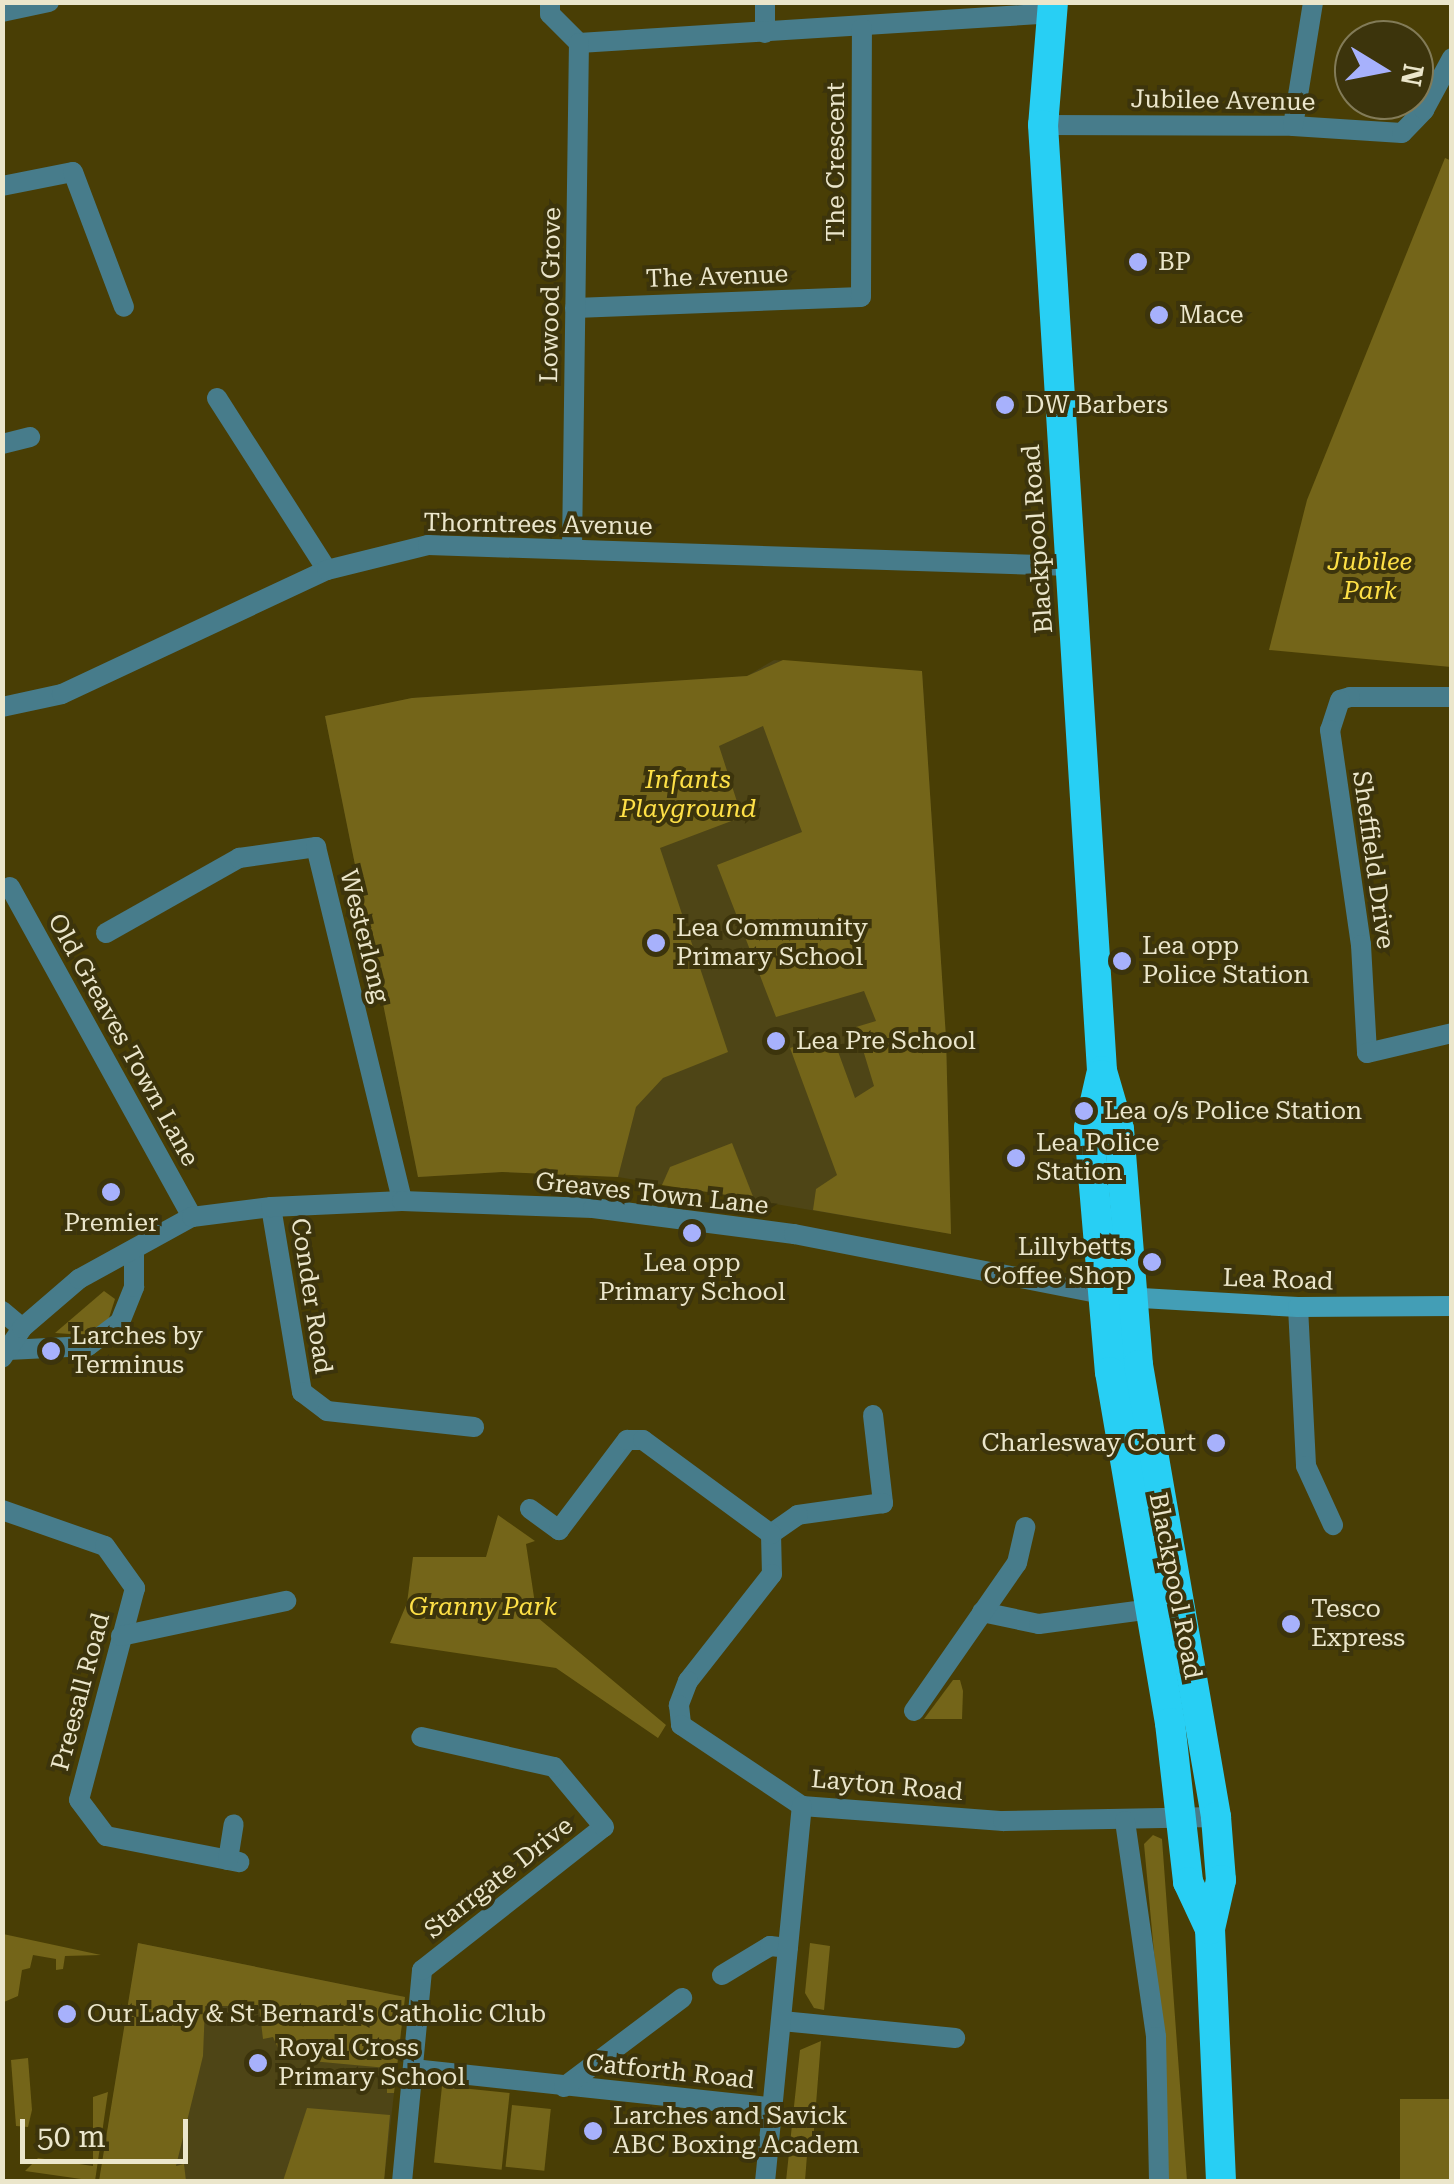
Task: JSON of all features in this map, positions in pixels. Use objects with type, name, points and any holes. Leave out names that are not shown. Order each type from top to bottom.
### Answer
[{"type":"highway","name":"Blackpool Road","points":[[1052,8],[1044,125],[1102,1072],[1119,1129],[1117,1296],[1132,1530],[1184,1820],[1188,1882],[1210,1929]]},
{"type":"highway","name":"Blackpool Road","points":[[1117,1296],[1181,1604],[1216,1817],[1221,1880],[1210,1929],[1221,2182]]},
{"type":"street","points":[[2,12],[48,2]]},
{"type":"street","points":[[550,2],[550,14],[579,42],[862,28],[1052,8]]},
{"type":"street","points":[[765,2],[765,33]]},
{"type":"street","points":[[1293,126],[1313,2]]},
{"type":"street","name":"The Crescent","points":[[861,297],[862,28]]},
{"type":"street","name":"Lowood Grove","points":[[572,548],[579,42]]},
{"type":"street","name":"Jubilee Avenue","points":[[1044,125],[1293,126],[1402,134],[1424,110],[1452,58]]},
{"type":"street","points":[[2,186],[73,172],[124,307]]},
{"type":"street","name":"The Avenue","points":[[575,308],[861,297]]},
{"type":"street","points":[[217,398],[328,570]]},
{"type":"street","points":[[2,444],[30,436]]},
{"type":"street","name":"Thorntrees Avenue","points":[[2,707],[37,703],[328,570],[428,545],[1070,566]]},
{"type":"street","name":"Sheffield Drive","points":[[1452,697],[1350,697],[1340,700],[1330,730],[1361,945],[1367,1053],[1452,1033]]},
{"type":"street","name":"Westerlong","points":[[106,933],[239,858],[316,848],[402,1201]]},
{"type":"street","name":"Old Greaves Town Lane","points":[[10,887],[192,1217]]},
{"type":"street","name":"Greaves Town Lane","points":[[192,1217],[402,1201],[594,1208],[754,1229],[1117,1296]]},
{"type":"street","name":"Conder Road","points":[[271,1208],[302,1392],[314,1405],[343,1414],[474,1427]]},
{"type":"street","points":[[5,1354],[22,1328],[79,1279],[192,1217]]},
{"type":"street","points":[[5,1354],[88,1346],[120,1322],[134,1286],[134,1250]]},
{"type":"street","name":"Lea Road","points":[[1117,1296],[1298,1307],[1452,1306]]},
{"type":"street","points":[[1298,1307],[1306,1466],[1334,1525]]},
{"type":"street","points":[[2,1311],[22,1328]]},
{"type":"street","points":[[530,1509],[559,1530],[627,1440],[643,1440],[772,1534],[798,1516],[883,1503],[873,1415]]},
{"type":"street","name":"Preesall Road","points":[[2,1510],[105,1546],[134,1588],[79,1800],[106,1836],[233,1861],[234,1824]]},
{"type":"street","points":[[914,1711],[1017,1563],[1025,1527]]},
{"type":"street","name":"Layton Road","points":[[772,1534],[772,1574],[688,1681],[681,1725],[802,1806],[1003,1821],[1216,1817]]},
{"type":"street","points":[[121,1636],[286,1600]]},
{"type":"street","points":[[982,1612],[1040,1624],[1181,1604]]},
{"type":"street","name":"Starrgate Drive","points":[[402,2182],[422,1970],[604,1827],[554,1767],[421,1737]]},
{"type":"street","points":[[765,2182],[802,1806]]},
{"type":"street","points":[[1125,1821],[1156,2038],[1160,2182]]},
{"type":"street","points":[[722,1975],[770,1946],[788,1948]]},
{"type":"street","name":"Catforth Road","points":[[564,2087],[682,1998]]},
{"type":"street","points":[[782,2020],[955,2038]]},
{"type":"street","name":"Catforth Road","points":[[413,2069],[771,2108]]},
{"type":"shaded area","name":"Lea Community Primary School","points":[[774,660],[922,671],[946,1038],[951,1234],[618,1177],[502,1172],[418,1177],[325,716],[412,698],[747,676]]},
{"type":"shaded area","name":"Royal Cross Primary School","points":[[138,1943],[405,1997],[384,2181],[99,2182]]},
{"type":"green space","name":"Jubilee Park","points":[[1445,158],[1452,161],[1451,667],[1269,650],[1307,500]]},
{"type":"green space","name":"Lea Community Primary School","points":[[783,660],[922,671],[946,1038],[951,1234],[813,1210],[816,1189],[837,1175],[790,1048],[832,1035],[855,1098],[874,1086],[856,1027],[876,1021],[864,991],[776,1017],[717,865],[802,832],[763,726],[719,746],[742,817],[660,848],[728,1052],[663,1078],[636,1107],[618,1177],[502,1172],[418,1177],[325,716],[412,698],[747,676]]},
{"type":"green space","points":[[732,1143],[754,1199],[662,1185],[670,1167]]},
{"type":"green space","points":[[104,1291],[115,1299],[108,1321],[85,1335],[55,1333]]},
{"type":"green space","name":"Granny Park","points":[[498,1515],[535,1541],[526,1544],[537,1617],[666,1725],[658,1738],[556,1668],[390,1643],[407,1603],[413,1557],[486,1557]]},
{"type":"green space","points":[[953,1680],[960,1680],[963,1691],[962,1719],[924,1719]]},
{"type":"green space","points":[[1153,1835],[1162,1839],[1187,2181],[1165,2181],[1163,2050],[1144,1844]]},
{"type":"green space","points":[[3,1934],[101,1955],[65,1956],[63,1969],[56,1970],[56,1959],[33,1955],[30,1968],[22,1970],[18,1996],[4,2002]]},
{"type":"green space","points":[[138,1943],[405,1997],[394,2093],[387,2093],[387,2068],[311,2061],[311,2049],[278,2048],[273,2037],[263,2039],[259,2006],[205,2006],[203,2056],[176,2166],[184,2164],[186,2181],[99,2181]]},
{"type":"green space","points":[[810,1943],[830,1946],[824,2010],[814,2008],[805,1993]]},
{"type":"green space","points":[[821,2041],[812,2155],[807,2155],[805,2181],[786,2181],[800,2050]]},
{"type":"green space","points":[[28,2058],[32,2110],[28,2127],[16,2126],[11,2060]]},
{"type":"green space","points":[[442,2086],[510,2093],[502,2170],[434,2163]]},
{"type":"green space","points":[[108,2092],[95,2181],[25,2171],[38,2158],[93,2166],[93,2097]]},
{"type":"green space","points":[[1400,2099],[1451,2099],[1451,2181],[1400,2181]]},
{"type":"green space","points":[[512,2105],[551,2109],[544,2171],[506,2167]]},
{"type":"green space","points":[[307,2108],[390,2115],[384,2181],[283,2181]]},
{"type":"place","name":"BP","points":[[1138,262]]},
{"type":"place","name":"Mace","points":[[1159,315]]},
{"type":"place","name":"DW Barbers","points":[[1005,405]]},
{"type":"place","name":"Lea Community Primary School","points":[[656,943]]},
{"type":"place","name":"Lea opp Police Station","points":[[1122,961]]},
{"type":"place","name":"Lea Pre School","points":[[776,1041]]},
{"type":"place","name":"Lea o/s Police Station","points":[[1084,1111]]},
{"type":"place","name":"Lea Police Station","points":[[1016,1158]]},
{"type":"place","name":"Premier","points":[[111,1192]]},
{"type":"place","name":"Lea opp Primary School","points":[[692,1233]]},
{"type":"place","name":"Lillybetts Coffee Shop","points":[[1152,1262]]},
{"type":"place","name":"Larches by Terminus","points":[[51,1351]]},
{"type":"place","name":"Charlesway Court","points":[[1216,1443]]},
{"type":"place","name":"Tesco Express","points":[[1291,1624]]},
{"type":"place","name":"Our Lady & St Bernard's Catholic Club","points":[[67,2014]]},
{"type":"place","name":"Royal Cross Primary School","points":[[258,2063]]},
{"type":"place","name":"Larches and Savick ABC Boxing Academ","points":[[593,2131]]},
{"type":"park label","name":"Infants Playground","points":[[688,796]]}]
